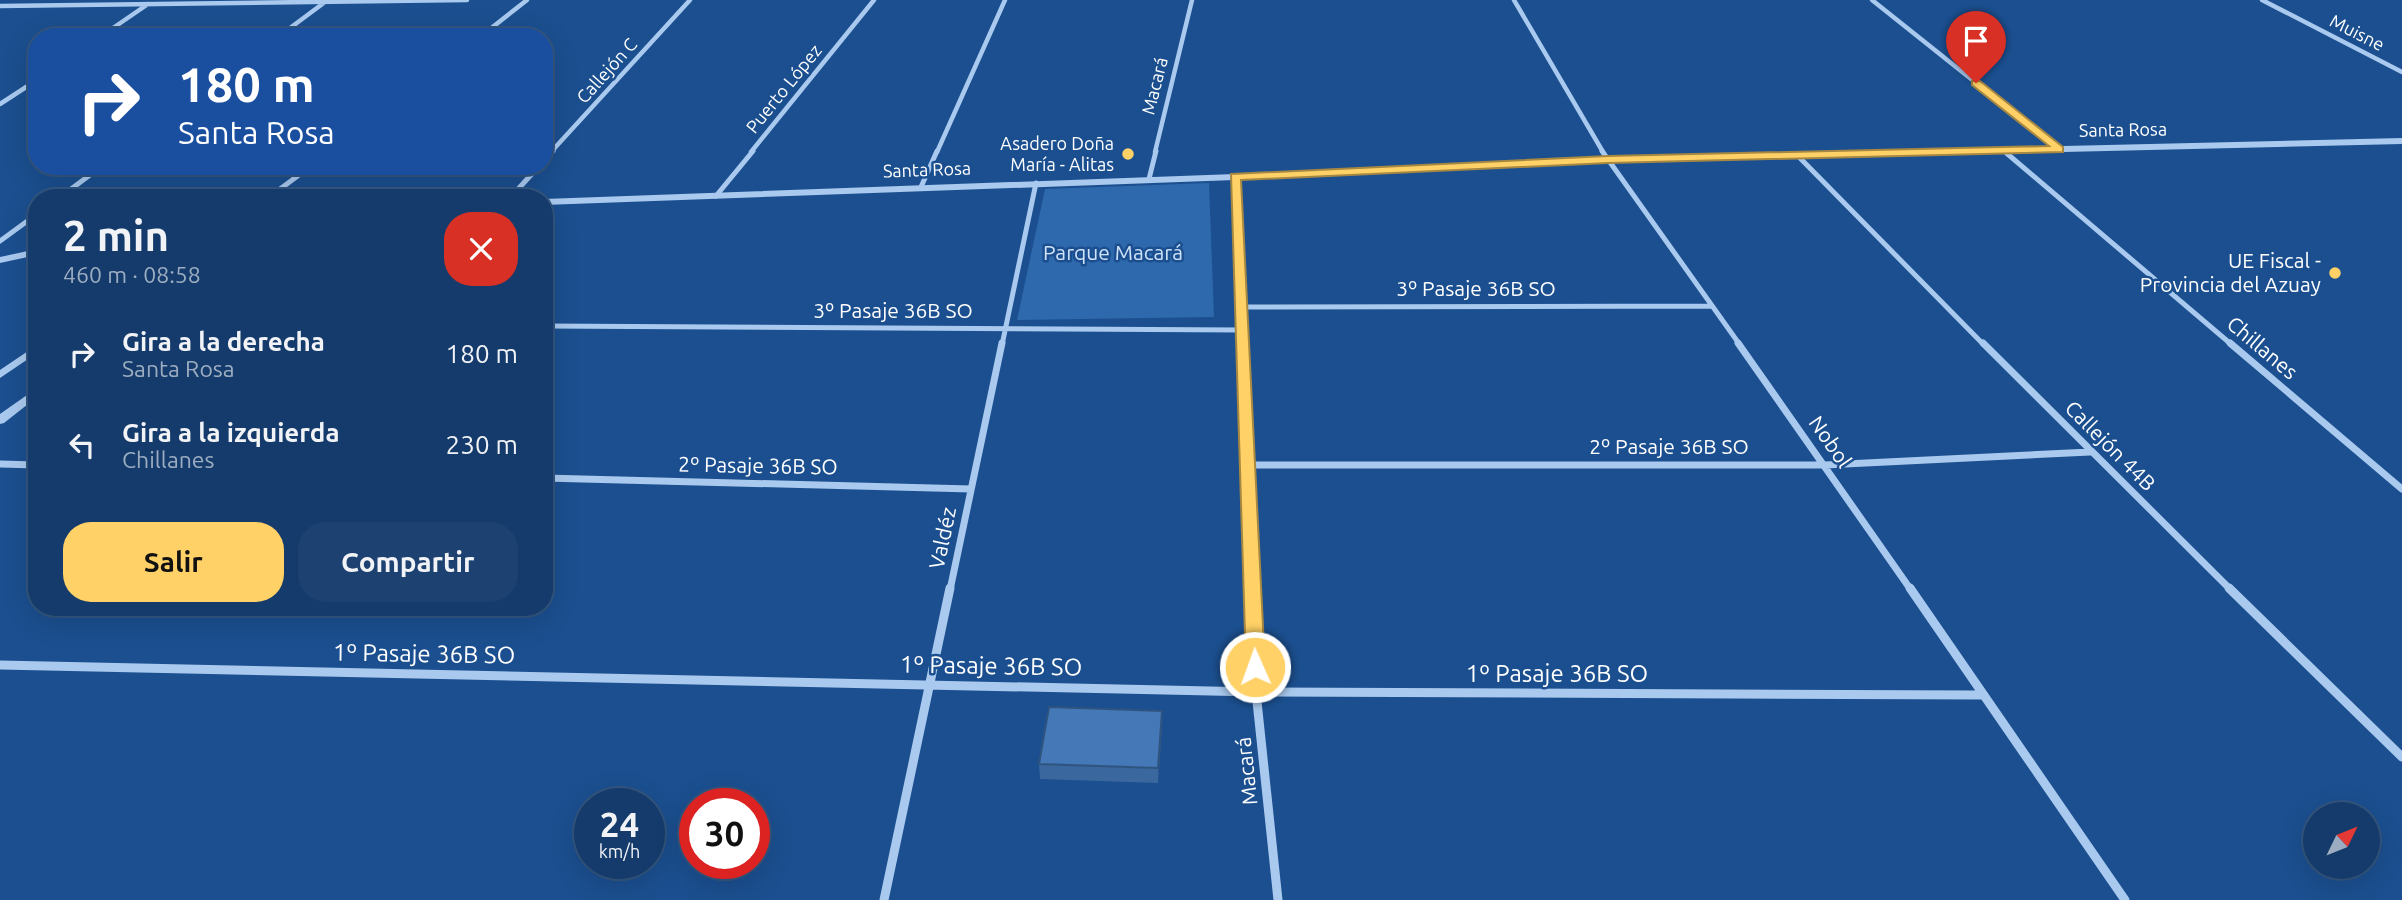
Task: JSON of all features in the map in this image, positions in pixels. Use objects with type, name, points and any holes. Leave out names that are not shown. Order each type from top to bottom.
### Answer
[{"type":"street","points":[[0,6],[467,0]]},
{"type":"street","points":[[491,28],[527,0]]},
{"type":"street","name":"Callejón C","points":[[553,150],[690,0]]},
{"type":"street","name":"Puerto López","points":[[716,196],[874,0]]},
{"type":"street","points":[[921,187],[1005,0]]},
{"type":"street","name":"Macará","points":[[1149,179],[1192,0]]},
{"type":"street","name":"Nobol","points":[[1514,0],[1608,160],[1825,465],[1981,695],[2125,900]]},
{"type":"street","points":[[1872,0],[2059,149]]},
{"type":"street","name":"Muisne","points":[[2262,0],[2402,72]]},
{"type":"street","points":[[290,28],[325,2]]},
{"type":"street","points":[[113,28],[148,4]]},
{"type":"street","points":[[0,104],[28,86]]},
{"type":"street","name":"Santa Rosa","points":[[553,202],[1235,177],[1608,160],[2402,141]]},
{"type":"street","name":"Chillanes","points":[[2004,151],[2402,489]]},
{"type":"street","name":"Callejón 44B","points":[[1797,156],[2090,452],[2402,757]]},
{"type":"street","points":[[71,189],[90,175]]},
{"type":"street","points":[[281,189],[299,175]]},
{"type":"street","points":[[518,189],[531,175]]},
{"type":"street","name":"Macará","points":[[1235,177],[1256,692],[1278,900]]},
{"type":"street","name":"Valdéz","points":[[884,900],[1036,183]]},
{"type":"street","points":[[0,241],[28,221]]},
{"type":"street","points":[[0,260],[28,254]]},
{"type":"street","name":"3º Pasaje 36B SO","points":[[1240,307],[1712,306]]},
{"type":"street","name":"3º Pasaje 36B SO","points":[[553,326],[1241,330]]},
{"type":"street","points":[[0,375],[28,355]]},
{"type":"street","points":[[0,420],[28,398]]},
{"type":"street","name":"2º Pasaje 36B SO","points":[[1247,465],[1825,465],[2090,452]]},
{"type":"street","points":[[0,464],[28,465]]},
{"type":"street","name":"2º Pasaje 36B SO","points":[[553,478],[971,489]]},
{"type":"street","name":"1º Pasaje 36B SO","points":[[0,665],[1256,692],[1981,695]]},
{"type":"green space","name":"Parque Macará","points":[[1209,183],[1214,317],[1017,320],[1045,189]]},
{"type":"building","points":[[1049,707],[1162,711],[1158,768],[1039,764]]},
{"type":"place","name":"Asadero Doña María - Alitas","points":[[1128,154]]},
{"type":"place","name":"UE Fiscal - Provincia del Azuay","points":[[2335,273]]},
{"type":"route","points":[[1255,667],[1235,177],[1608,160],[2059,149],[1976,83]]}]
